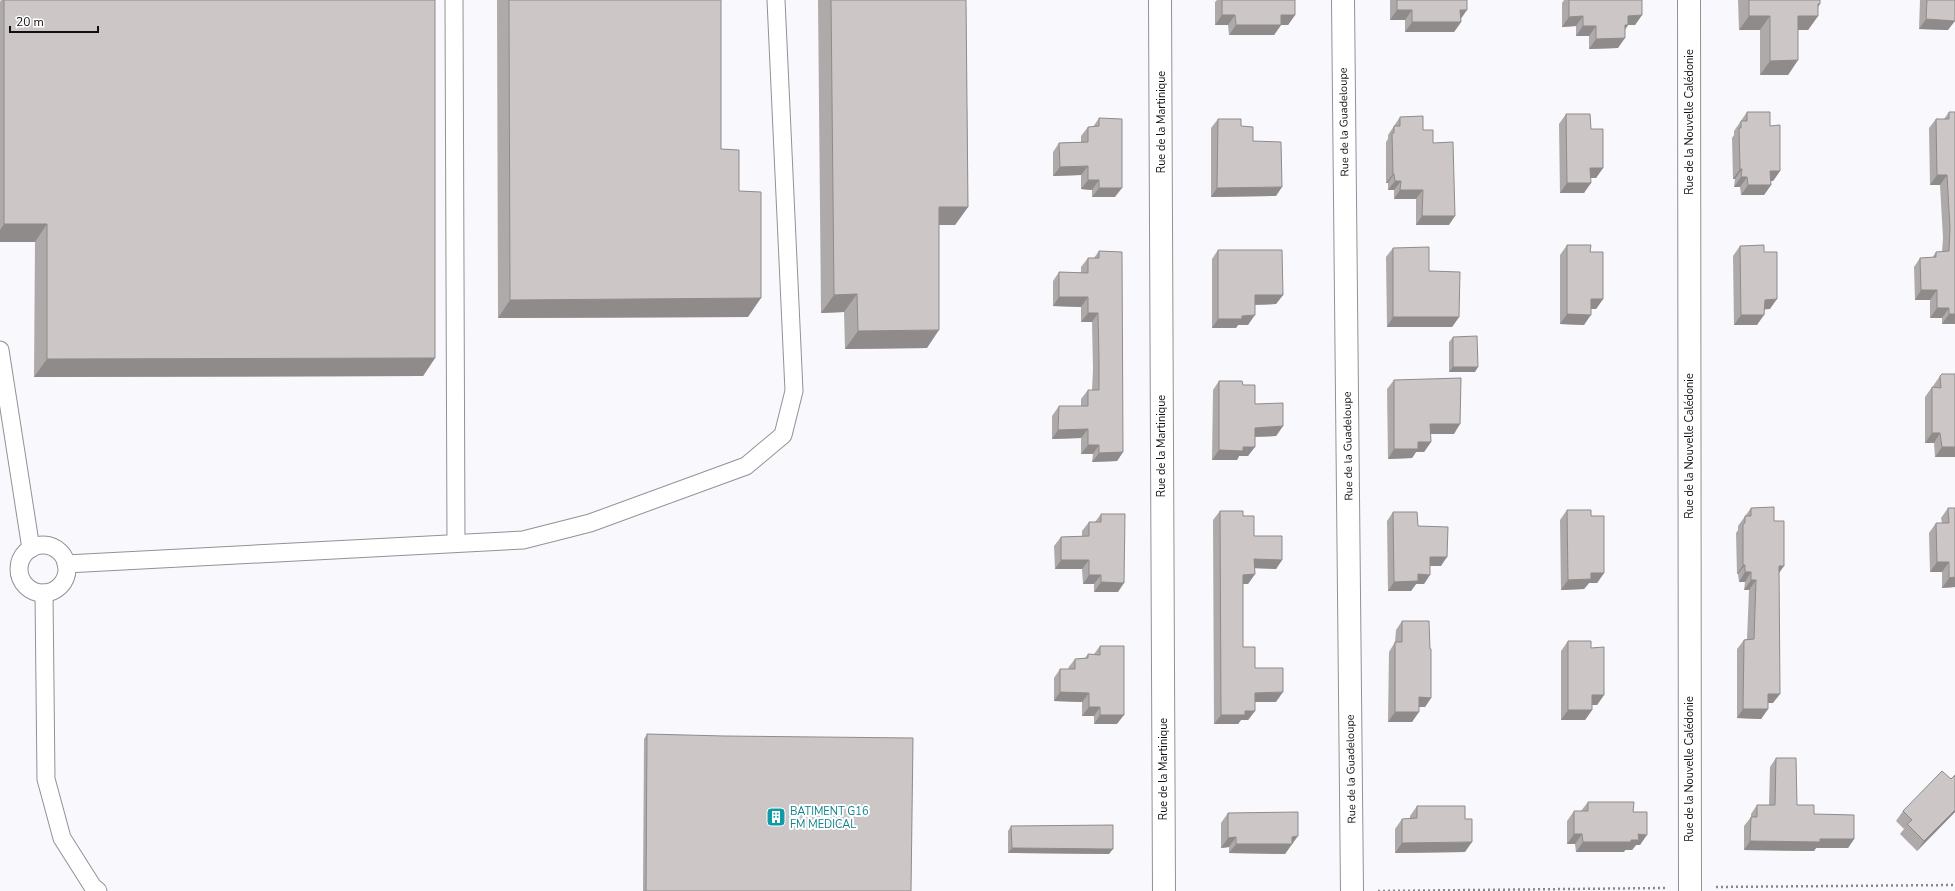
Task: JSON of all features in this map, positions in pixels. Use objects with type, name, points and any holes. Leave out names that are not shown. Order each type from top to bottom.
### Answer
[{"type":"street","name":"Rue de la Martinique","points":[[1160,0],[1164,891]]},
{"type":"street","name":"Rue de la Guadeloupe","points":[[1343,0],[1352,891]]},
{"type":"street","name":"Rue de la Nouvelle Calédonie","points":[[1689,0],[1690,889]]},
{"type":"lane","points":[[454,0],[456,544]]},
{"type":"lane","points":[[66,564],[523,540],[590,523],[746,466],[783,435],[794,391],[776,0]]},
{"type":"lane","points":[[0,350],[31,549]]},
{"type":"lane","points":[[45,546],[52,547],[63,557],[66,564],[64,580],[59,587],[52,592],[36,592],[28,588],[20,575],[19,566],[21,559],[31,549],[45,546]]},
{"type":"lane","points":[[44,593],[46,779],[62,838],[93,887],[98,891]]},
{"type":"path","points":[[1352,891],[1690,889],[1955,885]]},
{"type":"building","points":[[4,0],[435,0],[435,358],[47,359],[47,224],[4,224]]},
{"type":"building","points":[[509,0],[721,0],[721,149],[739,150],[739,191],[761,192],[761,298],[510,300]]},
{"type":"building","points":[[831,0],[966,0],[968,207],[939,207],[939,330],[858,331],[857,294],[834,295]]},
{"type":"building","points":[[1222,0],[1295,0],[1295,15],[1281,15],[1281,25],[1236,25],[1235,15],[1222,15]]},
{"type":"building","points":[[1397,0],[1467,0],[1467,10],[1460,10],[1461,22],[1412,22],[1412,10],[1397,10]]},
{"type":"building","points":[[1569,0],[1642,0],[1642,15],[1628,16],[1628,25],[1625,25],[1625,38],[1596,39],[1596,26],[1583,26],[1583,16],[1569,17]]},
{"type":"building","points":[[1749,0],[1820,0],[1820,4],[1818,4],[1818,16],[1798,16],[1798,60],[1770,61],[1770,16],[1749,16]]},
{"type":"building","points":[[1927,0],[1955,0],[1955,21],[1926,19]]},
{"type":"building","points":[[1747,112],[1770,112],[1770,126],[1780,125],[1780,171],[1770,171],[1771,185],[1748,185],[1747,177],[1741,177],[1742,169],[1740,169],[1739,128],[1741,128],[1741,121],[1747,121]]},
{"type":"building","points":[[1949,112],[1955,112],[1955,314],[1949,314],[1949,308],[1937,308],[1937,290],[1921,290],[1920,258],[1936,257],[1936,252],[1949,251],[1950,228],[1947,175],[1937,175],[1936,119],[1949,119]]},
{"type":"building","points":[[1566,114],[1590,114],[1591,129],[1603,129],[1603,168],[1590,168],[1591,183],[1567,183]]},
{"type":"building","points":[[1423,116],[1423,130],[1433,130],[1433,143],[1453,142],[1455,216],[1422,216],[1423,190],[1400,190],[1401,181],[1395,181],[1393,174],[1392,133],[1394,133],[1394,126],[1400,126],[1400,117]]},
{"type":"building","points":[[1099,118],[1122,119],[1122,188],[1099,188],[1099,180],[1088,180],[1088,166],[1060,167],[1059,143],[1088,142],[1088,127],[1099,126]]},
{"type":"building","points":[[1218,119],[1241,119],[1241,126],[1253,127],[1253,141],[1281,142],[1282,187],[1217,188]]},
{"type":"building","points":[[1567,245],[1591,245],[1590,252],[1603,252],[1603,299],[1591,299],[1591,315],[1567,314]]},
{"type":"building","points":[[1764,245],[1764,252],[1777,252],[1777,299],[1765,300],[1764,315],[1741,315],[1740,246]]},
{"type":"building","points":[[1429,247],[1429,271],[1460,272],[1459,317],[1393,317],[1393,248]]},
{"type":"building","points":[[1218,250],[1282,250],[1283,295],[1255,295],[1255,315],[1242,316],[1242,319],[1218,319]]},
{"type":"building","points":[[1099,251],[1122,252],[1123,452],[1099,453],[1099,445],[1088,445],[1088,429],[1058,430],[1059,406],[1088,406],[1088,390],[1099,390],[1098,313],[1088,313],[1088,297],[1059,297],[1059,272],[1088,273],[1088,258],[1099,258]]},
{"type":"building","points":[[1477,336],[1478,367],[1453,367],[1453,337]]},
{"type":"building","points":[[1942,374],[1955,374],[1955,447],[1942,447],[1940,433],[1932,433],[1932,387],[1941,388],[1940,376]]},
{"type":"building","points":[[1461,378],[1460,424],[1430,424],[1431,442],[1418,442],[1418,449],[1394,449],[1394,380]]},
{"type":"building","points":[[1219,381],[1242,381],[1243,385],[1255,385],[1255,404],[1283,403],[1283,426],[1255,428],[1255,447],[1243,447],[1243,451],[1219,450]]},
{"type":"building","points":[[1774,507],[1774,521],[1784,521],[1784,566],[1779,566],[1780,694],[1768,694],[1768,709],[1743,709],[1744,640],[1754,639],[1756,580],[1751,580],[1751,572],[1745,572],[1745,565],[1743,565],[1743,524],[1745,523],[1745,516],[1751,516],[1751,508]]},
{"type":"building","points":[[1948,508],[1955,508],[1955,577],[1949,578],[1949,562],[1937,562],[1936,523],[1949,523]]},
{"type":"building","points":[[1567,510],[1591,510],[1591,516],[1604,516],[1604,573],[1591,573],[1591,579],[1568,580]]},
{"type":"building","points":[[1220,511],[1243,511],[1243,516],[1254,516],[1254,536],[1282,536],[1282,560],[1254,559],[1255,574],[1243,575],[1243,647],[1255,647],[1255,668],[1283,668],[1283,692],[1255,693],[1255,711],[1245,711],[1245,715],[1221,715]]},
{"type":"building","points":[[1393,512],[1417,512],[1418,526],[1448,527],[1447,557],[1430,557],[1430,575],[1418,574],[1418,581],[1394,582]]},
{"type":"building","points":[[1101,514],[1125,514],[1124,583],[1101,582],[1101,575],[1089,575],[1089,560],[1061,560],[1061,537],[1089,536],[1089,522],[1101,522]]},
{"type":"building","points":[[1402,621],[1429,621],[1431,649],[1431,698],[1419,697],[1419,712],[1395,712],[1395,642],[1402,642]]},
{"type":"building","points":[[1568,641],[1591,641],[1591,648],[1604,647],[1604,695],[1592,695],[1592,710],[1568,710]]},
{"type":"building","points":[[1100,646],[1124,646],[1124,715],[1100,715],[1100,707],[1089,707],[1089,693],[1060,692],[1060,669],[1075,669],[1075,659],[1088,658],[1088,654],[1100,655]]},
{"type":"building","name":"BATIMENT G16 FM MEDICAL","points":[[647,734],[913,738],[911,891],[646,891]]},
{"type":"building","points":[[1776,758],[1796,758],[1797,805],[1814,805],[1814,814],[1854,815],[1854,839],[1820,839],[1820,842],[1750,841],[1751,817],[1757,817],[1757,805],[1775,805]]},
{"type":"building","points":[[1942,771],[1951,779],[1955,775],[1955,810],[1924,841],[1907,824],[1912,820],[1903,811]]},
{"type":"building","points":[[1588,802],[1634,802],[1633,812],[1647,812],[1647,835],[1638,834],[1639,840],[1631,840],[1631,842],[1583,842],[1582,834],[1574,834],[1574,811],[1588,811]]},
{"type":"building","points":[[1417,806],[1465,806],[1465,819],[1472,819],[1472,842],[1402,843],[1402,819],[1417,818]]},
{"type":"building","points":[[1298,812],[1298,836],[1292,837],[1292,844],[1236,844],[1236,837],[1228,838],[1228,813]]},
{"type":"building","points":[[1113,825],[1113,849],[1012,848],[1011,826]]},
{"type":"place","name":"BATIMENT G16 FM MEDICAL","points":[[776,817]]}]
